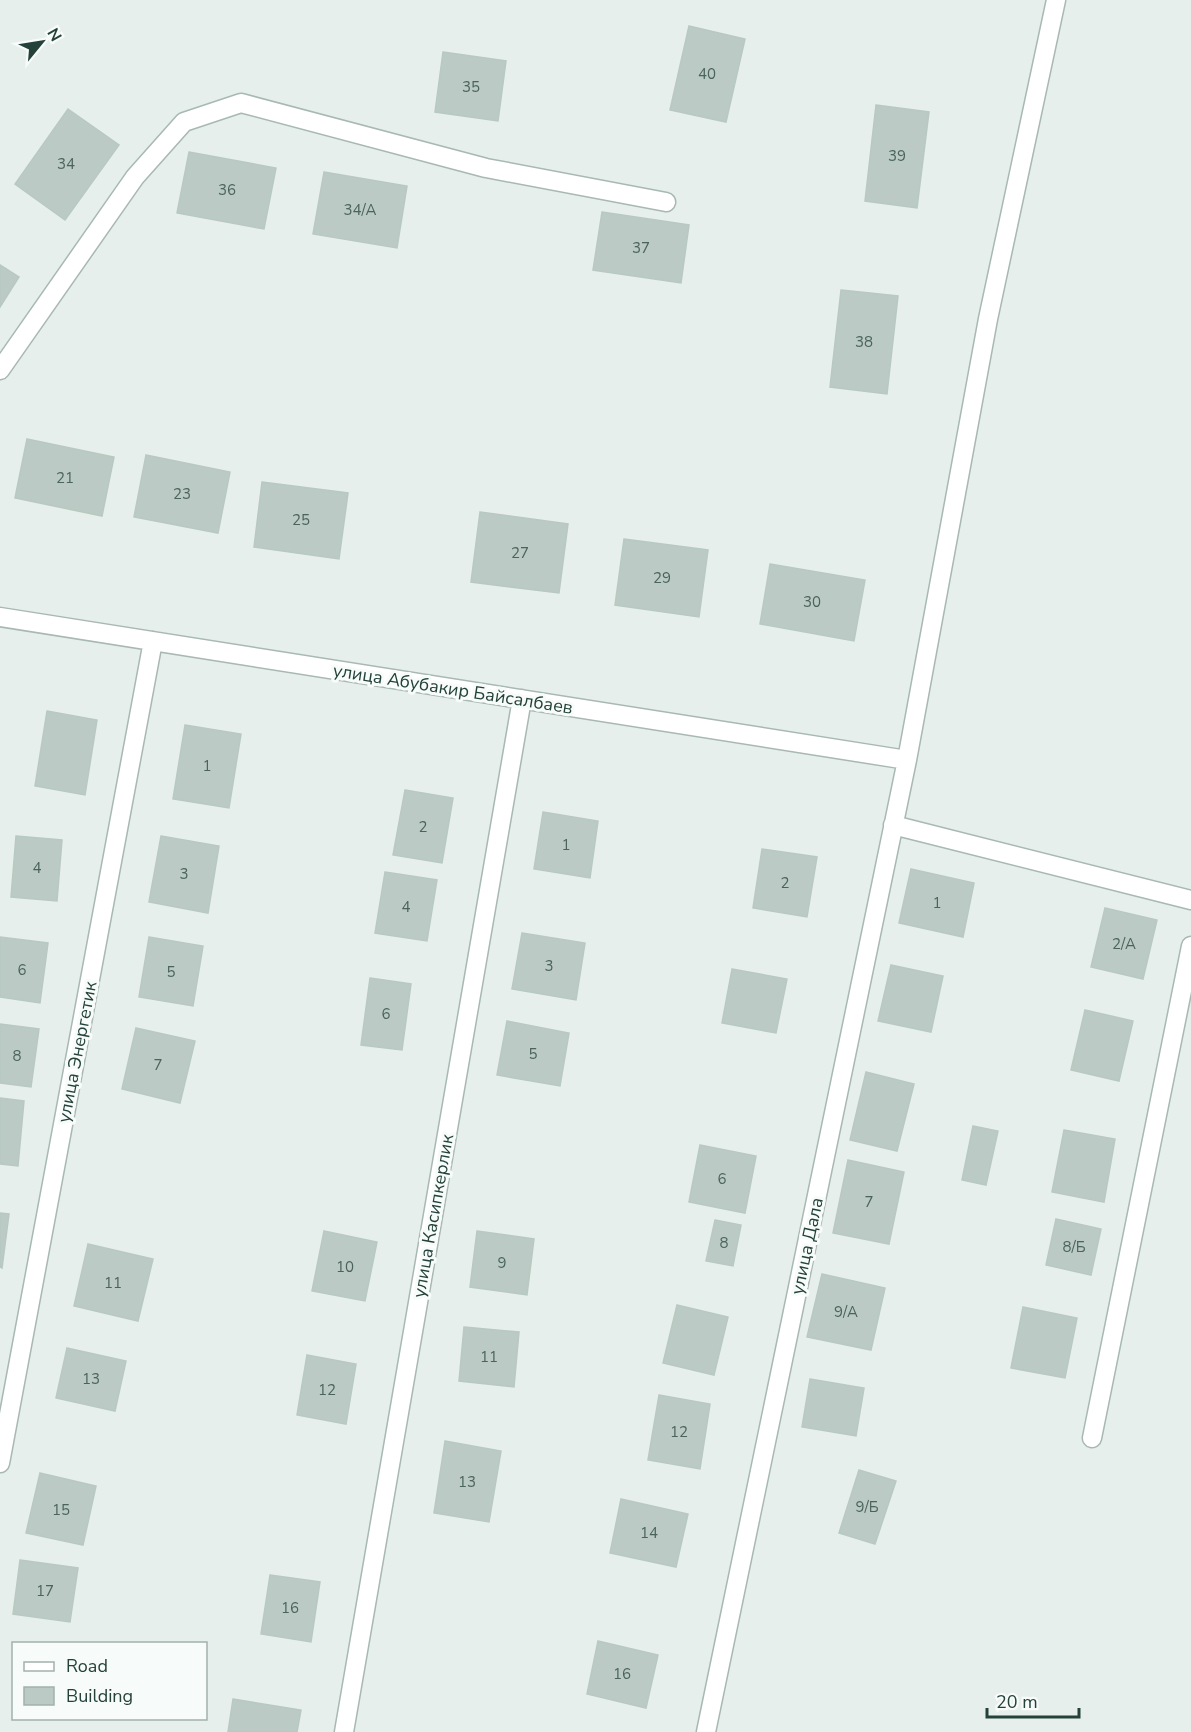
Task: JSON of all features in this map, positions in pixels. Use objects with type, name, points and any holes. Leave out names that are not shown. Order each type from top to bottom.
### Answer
[{"type":"street","name":"улица Дала","points":[[706,1732],[907,760],[988,319],[1056,0]]},
{"type":"street","points":[[0,370],[135,177],[184,122],[241,103],[486,168],[666,202]]},
{"type":"street","name":"улица Абубакир Байсалбаев","points":[[0,617],[907,760]]},
{"type":"street","name":"улица Энергетик","points":[[0,1463],[153,641]]},
{"type":"street","name":"улица Касипкерлик","points":[[344,1732],[522,699]]},
{"type":"street","points":[[893,825],[1191,900]]},
{"type":"street","points":[[1092,1438],[1191,946]]},
{"type":"building","points":[[689,26],[745,39],[726,122],[670,110]]},
{"type":"building","points":[[443,52],[506,61],[498,121],[435,112]]},
{"type":"building","points":[[876,105],[929,112],[917,208],[865,201]]},
{"type":"building","points":[[68,109],[119,145],[65,220],[15,184]]},
{"type":"building","points":[[189,152],[276,168],[264,229],[177,213]]},
{"type":"building","points":[[324,172],[407,186],[397,248],[313,234]]},
{"type":"building","points":[[602,212],[689,225],[681,283],[593,270]]},
{"type":"building","points":[[0,265],[19,277],[0,307]]},
{"type":"building","points":[[841,290],[898,296],[887,394],[830,387]]},
{"type":"building","points":[[27,439],[114,457],[102,516],[15,498]]},
{"type":"building","points":[[146,455],[230,472],[218,533],[134,517]]},
{"type":"building","points":[[262,482],[348,493],[339,559],[254,547]]},
{"type":"building","points":[[480,512],[568,524],[559,593],[471,582]]},
{"type":"building","points":[[624,539],[708,550],[699,617],[615,605]]},
{"type":"building","points":[[770,564],[865,580],[854,641],[760,624]]},
{"type":"building","points":[[47,711],[97,720],[85,795],[35,786]]},
{"type":"building","points":[[185,725],[241,734],[229,808],[173,799]]},
{"type":"building","points":[[405,790],[453,798],[442,863],[393,855]]},
{"type":"building","points":[[543,812],[598,821],[590,878],[534,869]]},
{"type":"building","points":[[16,836],[62,840],[57,901],[11,897]]},
{"type":"building","points":[[161,836],[219,846],[208,913],[149,902]]},
{"type":"building","points":[[762,849],[817,857],[807,917],[753,908]]},
{"type":"building","points":[[911,869],[974,883],[963,937],[899,923]]},
{"type":"building","points":[[385,872],[437,880],[427,941],[375,933]]},
{"type":"building","points":[[1105,908],[1157,920],[1143,979],[1091,967]]},
{"type":"building","points":[[522,933],[585,943],[576,1000],[512,989]]},
{"type":"building","points":[[0,937],[48,943],[40,1003],[0,997]]},
{"type":"building","points":[[149,937],[203,946],[193,1006],[139,997]]},
{"type":"building","points":[[891,965],[943,976],[931,1032],[878,1021]]},
{"type":"building","points":[[732,969],[787,979],[776,1033],[722,1023]]},
{"type":"building","points":[[370,978],[411,984],[402,1050],[361,1045]]},
{"type":"building","points":[[1085,1010],[1133,1021],[1119,1081],[1071,1070]]},
{"type":"building","points":[[507,1021],[569,1033],[560,1086],[497,1075]]},
{"type":"building","points":[[0,1024],[39,1029],[31,1087],[0,1083]]},
{"type":"building","points":[[136,1028],[195,1041],[180,1103],[122,1089]]},
{"type":"building","points":[[866,1072],[914,1084],[897,1151],[850,1140]]},
{"type":"building","points":[[0,1098],[24,1101],[18,1166],[0,1164]]},
{"type":"building","points":[[973,1126],[998,1131],[986,1185],[962,1180]]},
{"type":"building","points":[[1064,1130],[1115,1139],[1104,1202],[1052,1192]]},
{"type":"building","points":[[700,1145],[756,1156],[745,1213],[689,1202]]},
{"type":"building","points":[[848,1160],[904,1172],[889,1244],[833,1233]]},
{"type":"building","points":[[0,1213],[9,1214],[2,1268],[0,1267]]},
{"type":"building","points":[[1056,1219],[1101,1229],[1091,1275],[1046,1265]]},
{"type":"building","points":[[715,1220],[741,1225],[733,1266],[706,1261]]},
{"type":"building","points":[[324,1231],[377,1242],[365,1301],[312,1291]]},
{"type":"building","points":[[477,1231],[534,1239],[527,1295],[470,1287]]},
{"type":"building","points":[[88,1244],[153,1259],[138,1321],[74,1306]]},
{"type":"building","points":[[822,1274],[885,1288],[871,1350],[807,1337]]},
{"type":"building","points":[[677,1305],[728,1317],[714,1375],[663,1363]]},
{"type":"building","points":[[1023,1307],[1077,1318],[1065,1378],[1011,1368]]},
{"type":"building","points":[[464,1327],[519,1332],[514,1387],[459,1381]]},
{"type":"building","points":[[67,1348],[126,1361],[115,1411],[56,1398]]},
{"type":"building","points":[[307,1355],[356,1364],[346,1424],[297,1415]]},
{"type":"building","points":[[810,1379],[864,1388],[856,1436],[802,1427]]},
{"type":"building","points":[[659,1395],[710,1404],[700,1469],[648,1460]]},
{"type":"building","points":[[445,1441],[501,1451],[489,1522],[434,1513]]},
{"type":"building","points":[[859,1470],[896,1481],[875,1544],[839,1533]]},
{"type":"building","points":[[40,1473],[96,1486],[83,1545],[26,1533]]},
{"type":"building","points":[[621,1499],[688,1514],[676,1567],[610,1553]]},
{"type":"building","points":[[20,1560],[78,1568],[70,1622],[13,1614]]},
{"type":"building","points":[[270,1575],[320,1582],[311,1642],[261,1634]]},
{"type":"building","points":[[598,1641],[658,1655],[646,1708],[587,1694]]},
{"type":"building","points":[[233,1699],[301,1710],[297,1732],[228,1732]]}]
